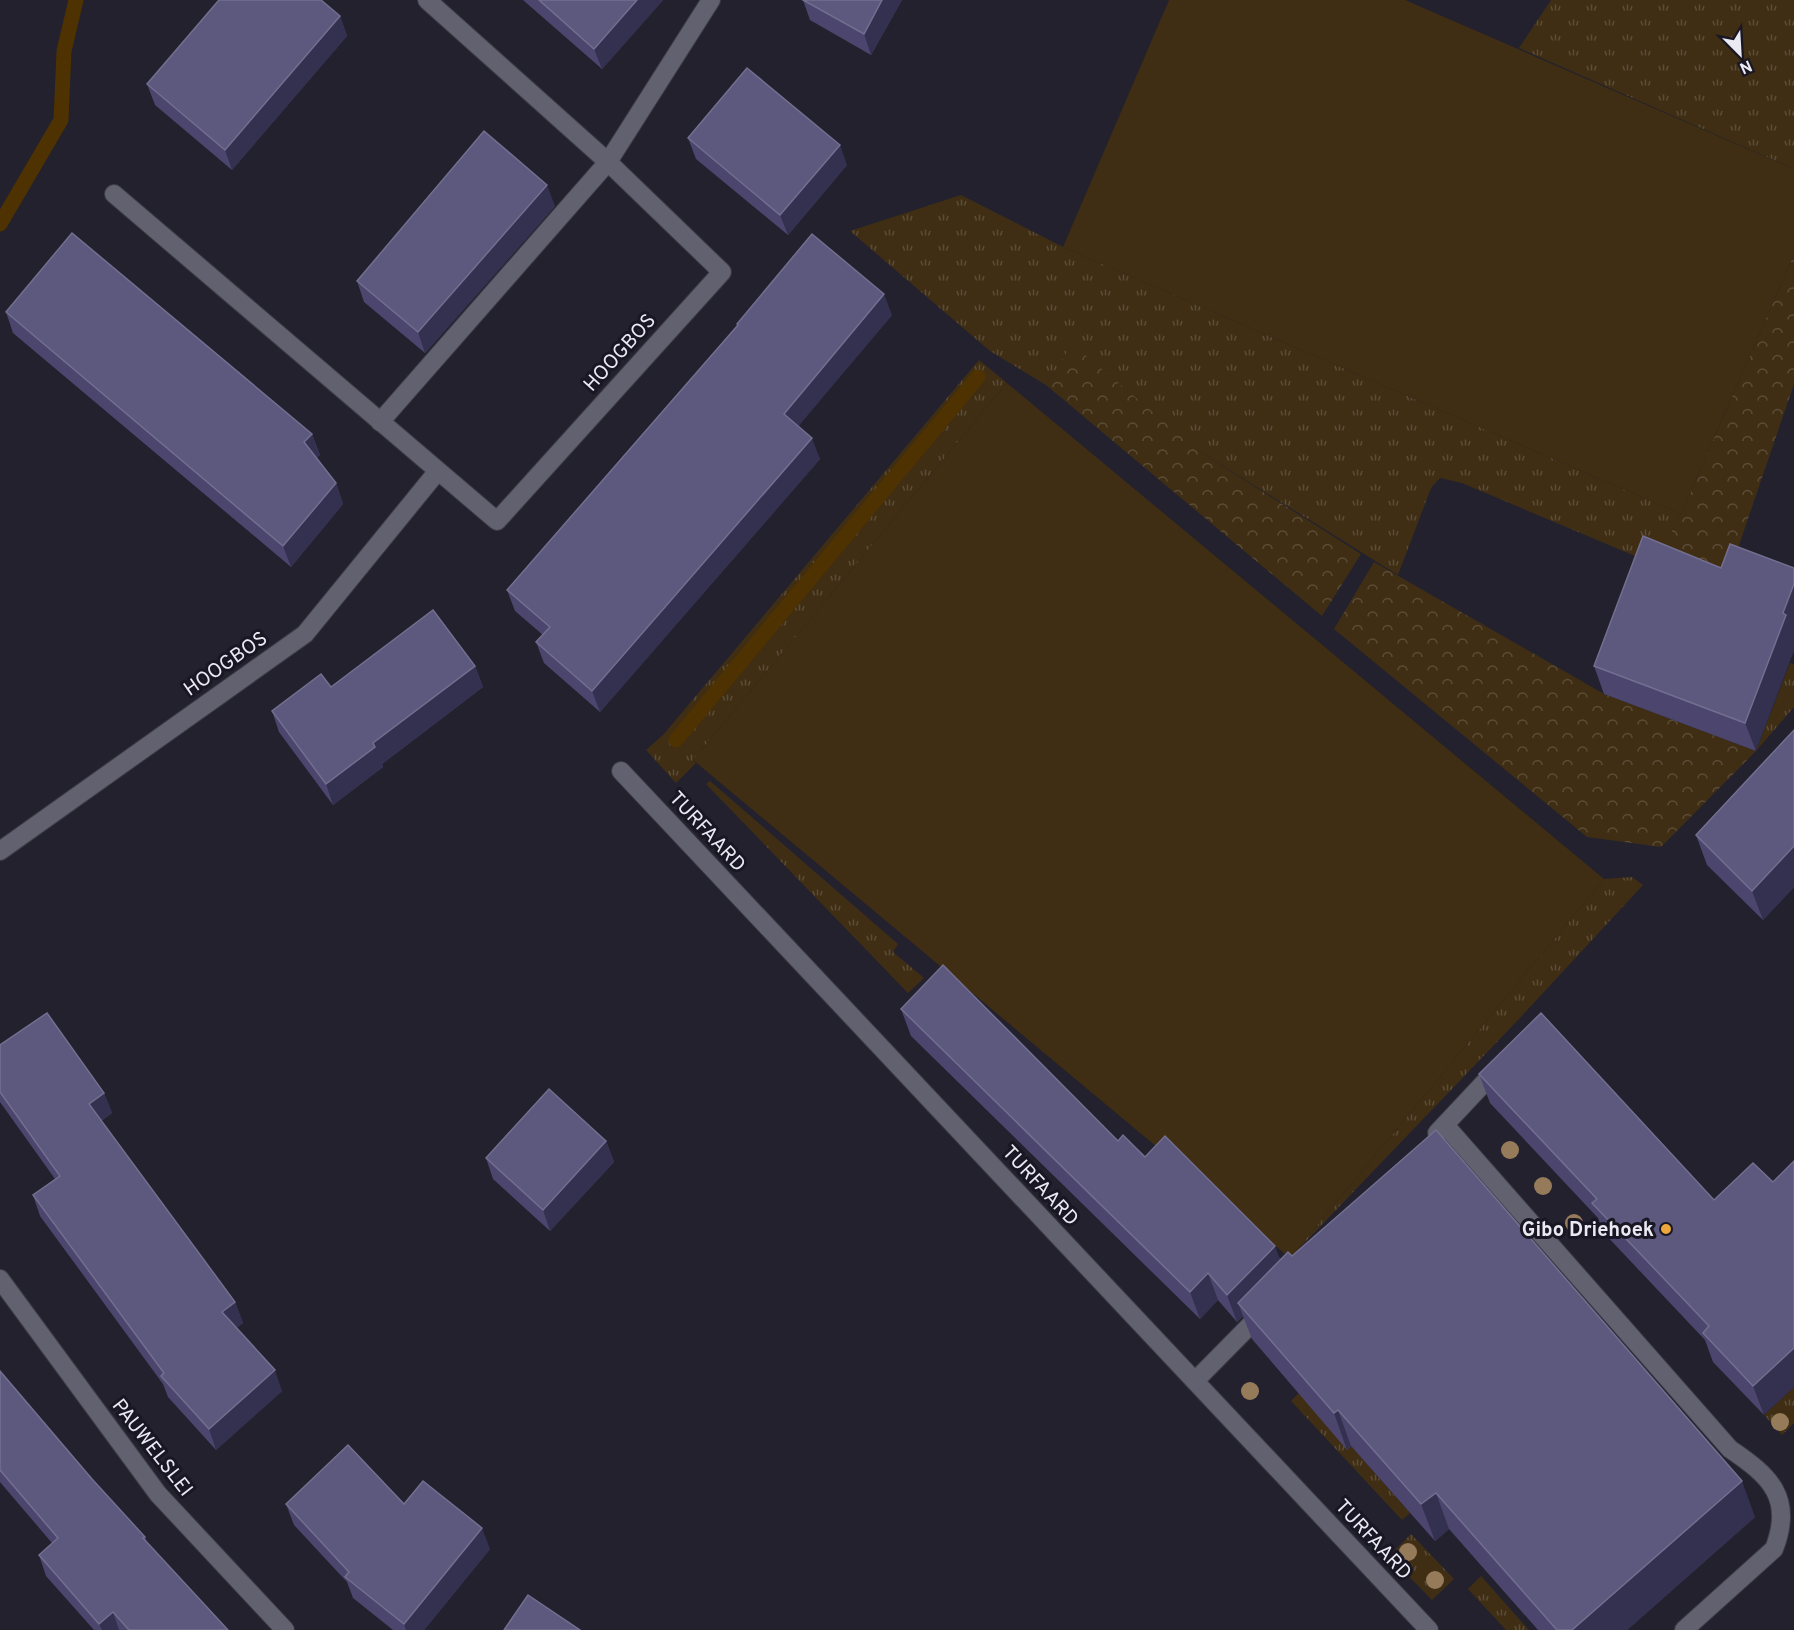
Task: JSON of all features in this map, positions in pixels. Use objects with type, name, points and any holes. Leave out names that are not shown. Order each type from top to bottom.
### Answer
[{"type":"street","name":"HOOGBOS","points":[[114,194],[497,521],[722,272],[608,162],[427,0]]},
{"type":"street","points":[[380,422],[608,162],[711,0]]},
{"type":"street","name":"HOOGBOS","points":[[0,851],[305,634],[437,472]]},
{"type":"street","name":"TURFAARD","points":[[621,771],[1429,1630]]},
{"type":"street","points":[[1428,1142],[1512,1053]]},
{"type":"street","points":[[1445,1125],[1730,1449],[1772,1478],[1784,1494],[1790,1508],[1789,1521],[1784,1535],[1774,1549],[1684,1630]]},
{"type":"street","name":"PAUWELSLEI","points":[[0,1279],[158,1494],[285,1630]]},
{"type":"street","points":[[1195,1382],[1278,1296]]},
{"type":"green space","points":[[1169,0],[1405,0],[1794,169],[1794,254],[1681,514],[1063,247]]},
{"type":"green space","points":[[1551,0],[1794,0],[1794,169],[1519,48]]},
{"type":"green space","points":[[961,195],[1063,247],[1681,514],[1654,564],[1462,483],[1440,478],[1431,488],[1398,575],[1199,451],[1072,345],[1046,385],[990,351],[850,231]]},
{"type":"green space","points":[[1794,254],[1794,384],[1723,592],[1654,564],[1681,514]]},
{"type":"green space","points":[[1072,344],[1199,451],[1361,554],[1322,616],[1046,385]]},
{"type":"green space","points":[[979,360],[1007,383],[693,760],[696,763],[676,783],[646,750],[663,735]]},
{"type":"green space","points":[[1007,383],[1604,879],[1290,1258],[693,760]]},
{"type":"green space","points":[[1374,562],[1604,694],[1756,751],[1661,847],[1587,837],[1334,629]]},
{"type":"green space","points":[[1790,663],[1794,664],[1794,707],[1756,751]]},
{"type":"green space","points":[[710,781],[898,944],[893,952],[924,978],[908,993],[706,784]]},
{"type":"green space","points":[[1632,877],[1643,885],[1518,1020],[1290,1258],[1604,879]]},
{"type":"green space","points":[[1794,1387],[1794,1423],[1782,1435],[1764,1415]]},
{"type":"green space","points":[[1299,1393],[1351,1446],[1410,1513],[1402,1520],[1291,1401]]},
{"type":"green space","points":[[1411,1534],[1454,1579],[1432,1600],[1389,1556]]},
{"type":"green space","points":[[1481,1576],[1529,1630],[1506,1630],[1468,1589]]},
{"type":"building","points":[[219,0],[321,0],[340,16],[225,150],[147,84]]},
{"type":"building","points":[[539,0],[637,0],[594,49]]},
{"type":"building","points":[[803,0],[882,0],[864,34]]},
{"type":"building","points":[[747,68],[840,145],[780,215],[688,138]]},
{"type":"building","points":[[484,131],[547,185],[418,332],[357,281]]},
{"type":"building","points":[[72,233],[312,434],[304,442],[336,483],[283,546],[6,312]]},
{"type":"building","points":[[812,234],[884,294],[784,414],[812,438],[592,691],[536,642],[550,627],[507,590],[738,325]]},
{"type":"building","points":[[1643,536],[1721,568],[1730,544],[1794,568],[1794,584],[1783,613],[1786,615],[1745,723],[1594,666]]},
{"type":"building","points":[[433,610],[475,666],[373,743],[375,747],[326,784],[272,711],[321,674],[331,687]]},
{"type":"building","points":[[1794,730],[1794,846],[1752,891],[1696,835]]},
{"type":"building","points":[[943,965],[1118,1141],[1123,1135],[1145,1157],[1165,1136],[1275,1246],[1227,1295],[1208,1273],[1190,1292],[901,1009]]},
{"type":"building","points":[[47,1013],[104,1093],[89,1104],[235,1302],[222,1312],[275,1370],[209,1429],[161,1376],[164,1373],[33,1195],[60,1176],[0,1092],[0,1045]]},
{"type":"building","name":"Gibo Driehoek","points":[[1541,1013],[1714,1200],[1753,1163],[1773,1182],[1794,1161],[1794,1348],[1753,1386],[1703,1333],[1709,1326],[1592,1203],[1597,1199],[1479,1074]]},
{"type":"building","points":[[549,1089],[606,1141],[543,1210],[486,1158]]},
{"type":"building","points":[[1436,1130],[1742,1481],[1572,1630],[1557,1630],[1436,1493],[1421,1504],[1338,1410],[1334,1413],[1238,1303],[1288,1252],[1292,1256]]},
{"type":"building","points":[[0,1371],[145,1537],[143,1538],[228,1630],[129,1630],[113,1612],[99,1624],[39,1555],[58,1538],[0,1470]]},
{"type":"building","points":[[348,1445],[404,1504],[423,1481],[482,1528],[404,1624],[345,1577],[349,1572],[286,1504]]},
{"type":"building","points":[[528,1595],[580,1630],[504,1630]]},
{"type":"waterway","points":[[0,224],[61,120],[64,51],[76,0]]},
{"type":"waterway","points":[[676,740],[978,377]]},
{"type":"place","name":"Gibo Driehoek","points":[[1666,1229]]}]
